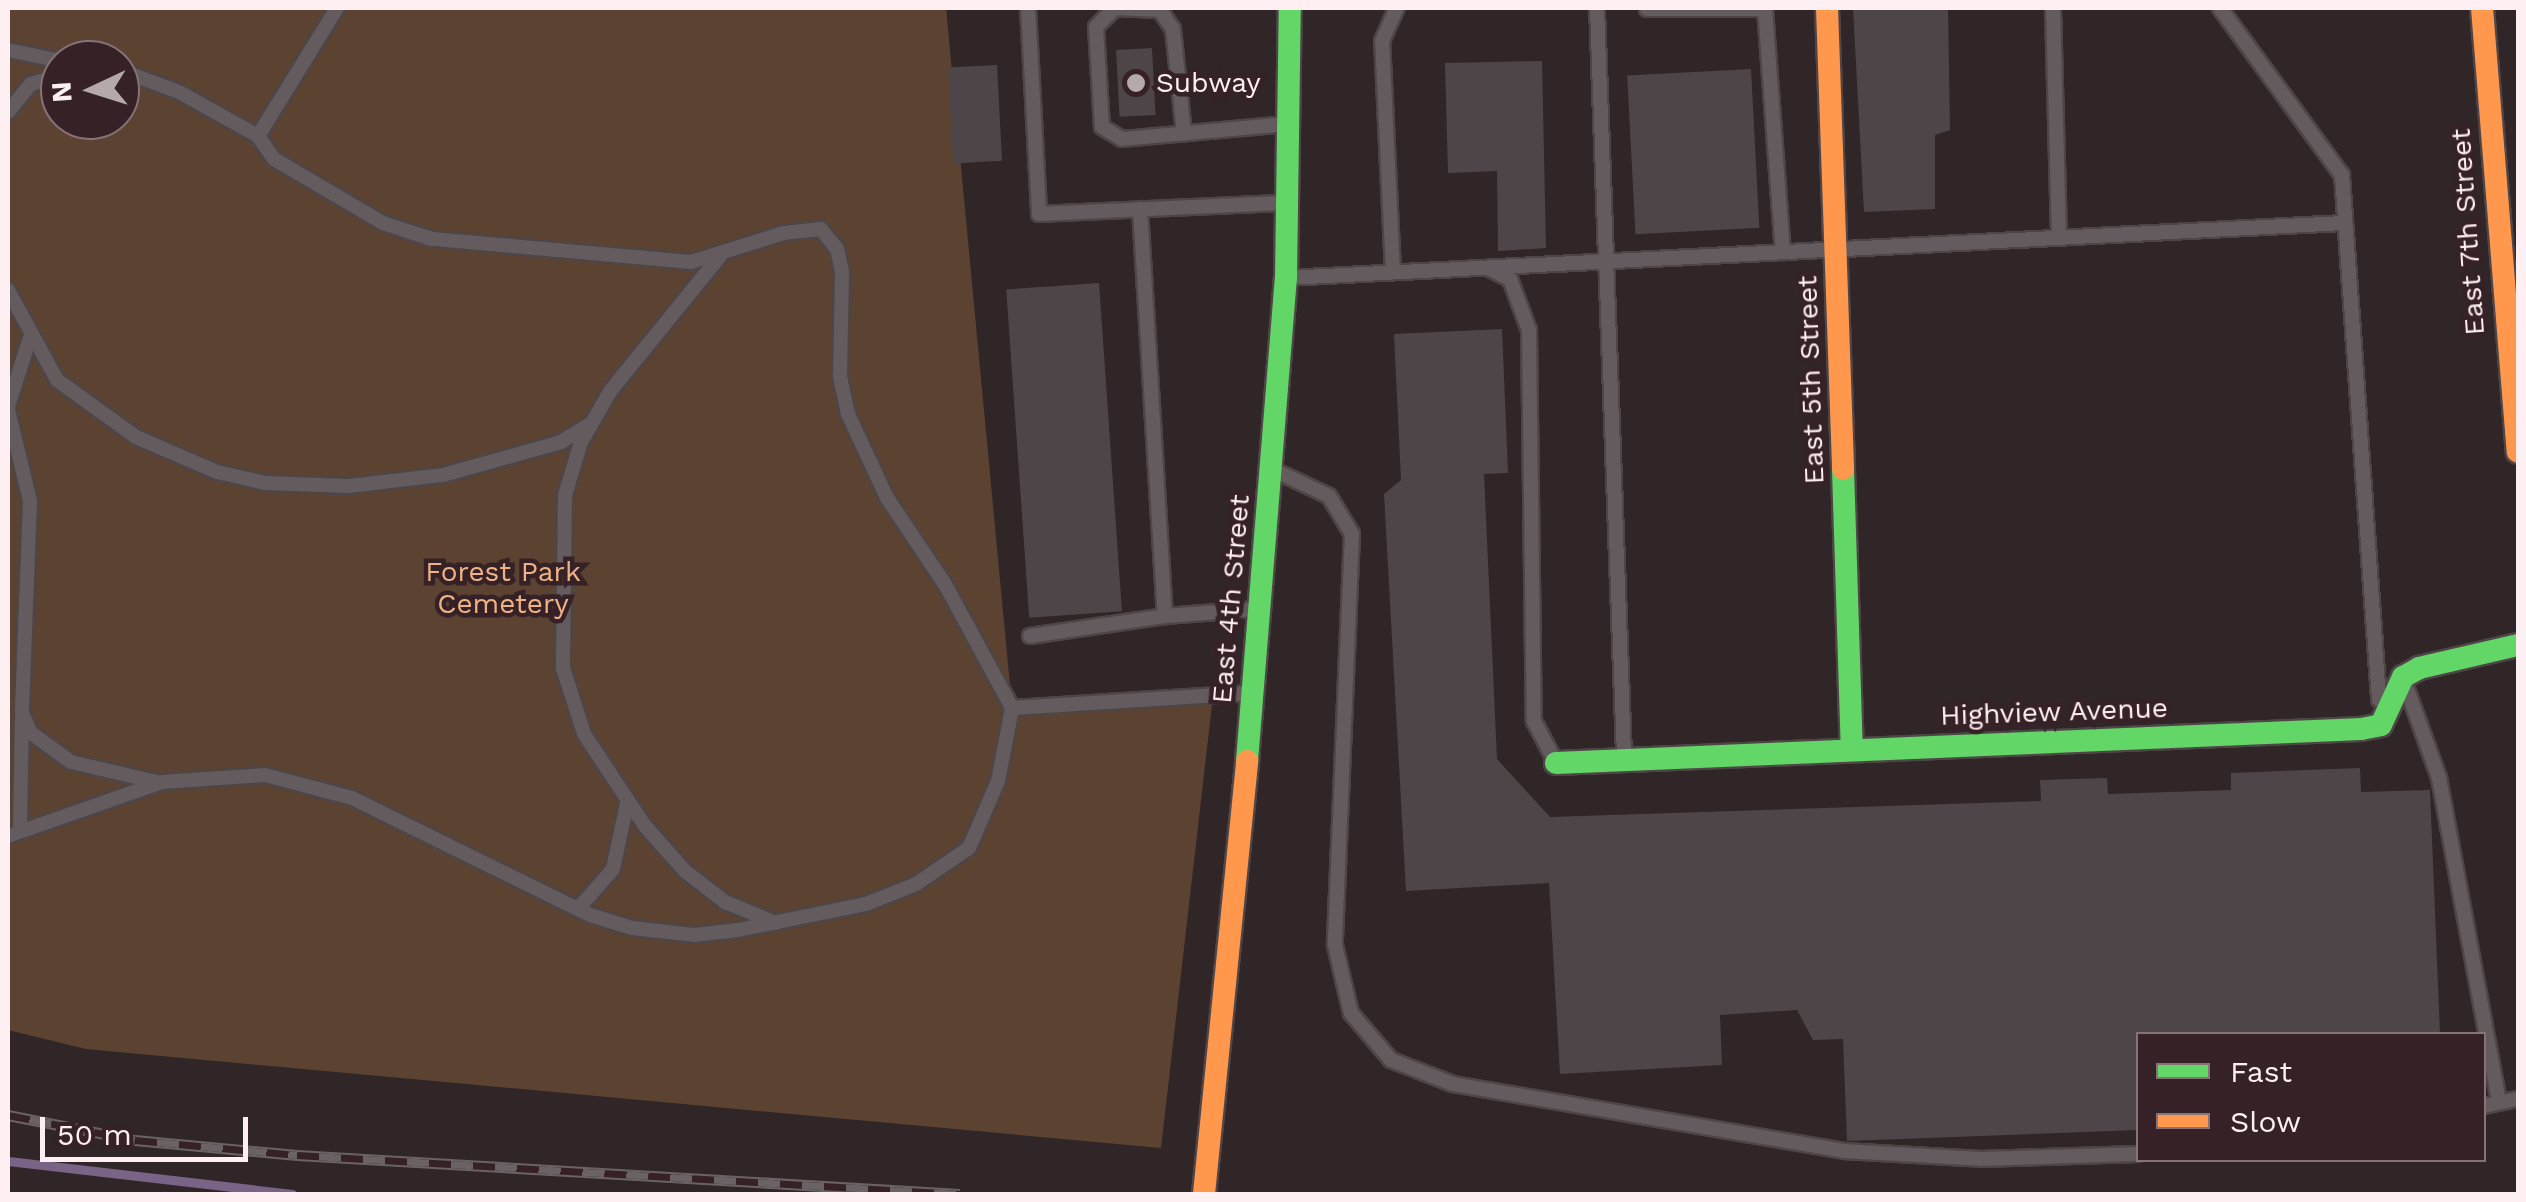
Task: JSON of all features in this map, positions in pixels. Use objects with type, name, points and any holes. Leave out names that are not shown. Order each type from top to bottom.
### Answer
[{"type":"street","name":"East 4th Street","points":[[1204,1194],[1262,608],[1292,202],[1290,8]]},
{"type":"street","name":"East 5th Street","points":[[1827,8],[1852,750]]},
{"type":"street","points":[[2455,8],[2486,92]]},
{"type":"street","name":"East 7th Street","points":[[2482,8],[2518,452]]},
{"type":"street","points":[[2494,170],[2518,143]]},
{"type":"street","points":[[2381,725],[2403,677],[2518,645]]},
{"type":"street","name":"Highview Avenue","points":[[1556,763],[2381,725]]},
{"type":"lane","points":[[258,136],[338,8]]},
{"type":"lane","points":[[1028,8],[1039,214],[1292,202]]},
{"type":"lane","points":[[1184,133],[1173,30],[1160,10],[1115,8],[1096,27],[1102,127],[1122,139],[1292,124]]},
{"type":"lane","points":[[1392,272],[1382,41],[1397,8]]},
{"type":"lane","points":[[1597,8],[1624,761]]},
{"type":"lane","points":[[2054,8],[2059,238]]},
{"type":"lane","points":[[2220,8],[2342,175],[2381,725]]},
{"type":"lane","points":[[1647,9],[1765,9],[1783,252]]},
{"type":"lane","points":[[8,50],[40,57]]},
{"type":"lane","points":[[30,338],[8,408],[30,501],[14,833],[162,782],[240,774],[307,783],[352,798],[578,909],[632,928],[694,935],[866,904],[916,884],[968,848],[998,781],[1012,708],[946,586],[887,498],[848,414],[840,376],[836,248],[820,230],[784,233],[720,256],[594,258],[432,238],[368,214],[274,158],[258,136],[179,92],[140,77]]},
{"type":"lane","points":[[8,112],[31,84],[40,81]]},
{"type":"lane","points":[[1140,209],[1165,616]]},
{"type":"lane","points":[[1286,278],[2344,223]]},
{"type":"lane","points":[[720,256],[611,390],[592,424],[565,495],[562,668],[584,734],[627,803],[685,871],[725,902],[777,923]]},
{"type":"lane","points":[[1488,268],[1510,280],[1528,330],[1534,721],[1556,763]]},
{"type":"lane","points":[[8,290],[30,338],[58,380],[136,437],[217,472],[264,483],[349,486],[443,475],[560,442],[592,424]]},
{"type":"lane","points":[[1272,470],[1329,496],[1352,534],[1335,945],[1351,1013],[1391,1060],[1453,1084],[1844,1151],[1981,1160],[2136,1154]]},
{"type":"lane","points":[[1030,636],[1165,616],[1262,608]]},
{"type":"lane","points":[[2403,677],[2439,778],[2480,1032]]},
{"type":"lane","points":[[1012,708],[1254,693]]},
{"type":"lane","points":[[22,713],[31,734],[71,762],[97,773],[162,782]]},
{"type":"lane","points":[[578,909],[613,869],[627,803]]},
{"type":"lane","points":[[2486,1073],[2491,1104],[2518,1098]]},
{"type":"green space","name":"Forest Park Cemetery","points":[[8,8],[946,8],[1012,707],[1213,696],[1161,1148],[86,1049],[8,1030]]},
{"type":"building","points":[[1853,8],[1948,8],[1950,130],[1935,135],[1935,209],[1864,212]]},
{"type":"building","name":"Subway","points":[[1152,48],[1156,115],[1120,117],[1116,50]]},
{"type":"building","points":[[1542,61],[1546,248],[1498,251],[1497,171],[1448,173],[1445,63]]},
{"type":"building","points":[[997,65],[1002,161],[953,163],[948,68]]},
{"type":"building","points":[[1751,69],[1759,228],[1635,234],[1627,75]]},
{"type":"building","points":[[1099,283],[1122,611],[1029,618],[1006,289]]},
{"type":"building","points":[[1502,329],[1508,473],[1484,474],[1497,759],[1550,817],[2041,801],[2040,780],[2107,778],[2108,794],[2231,790],[2231,773],[2360,768],[2361,792],[2430,790],[2440,1032],[2136,1032],[2136,1130],[1847,1141],[1843,1039],[1813,1040],[1797,1010],[1720,1015],[1722,1065],[1560,1074],[1549,883],[1406,891],[1384,494],[1401,480],[1394,334]]},
{"type":"waterway","points":[[8,1161],[292,1194]]},
{"type":"railway","points":[[8,1115],[135,1140],[297,1155],[960,1194]]},
{"type":"traffic: fast","points":[[1247,761],[1286,278],[1290,8]]},
{"type":"traffic: fast","points":[[1843,469],[1852,750]]},
{"type":"traffic: fast","points":[[1556,763],[2361,729],[2381,725],[2403,677],[2419,668],[2518,645]]},
{"type":"traffic: slow","points":[[1827,8],[1843,469]]},
{"type":"traffic: slow","points":[[2482,8],[2518,452]]},
{"type":"traffic: slow","points":[[1204,1194],[1247,761]]},
{"type":"place","name":"Subway","points":[[1136,83]]}]
